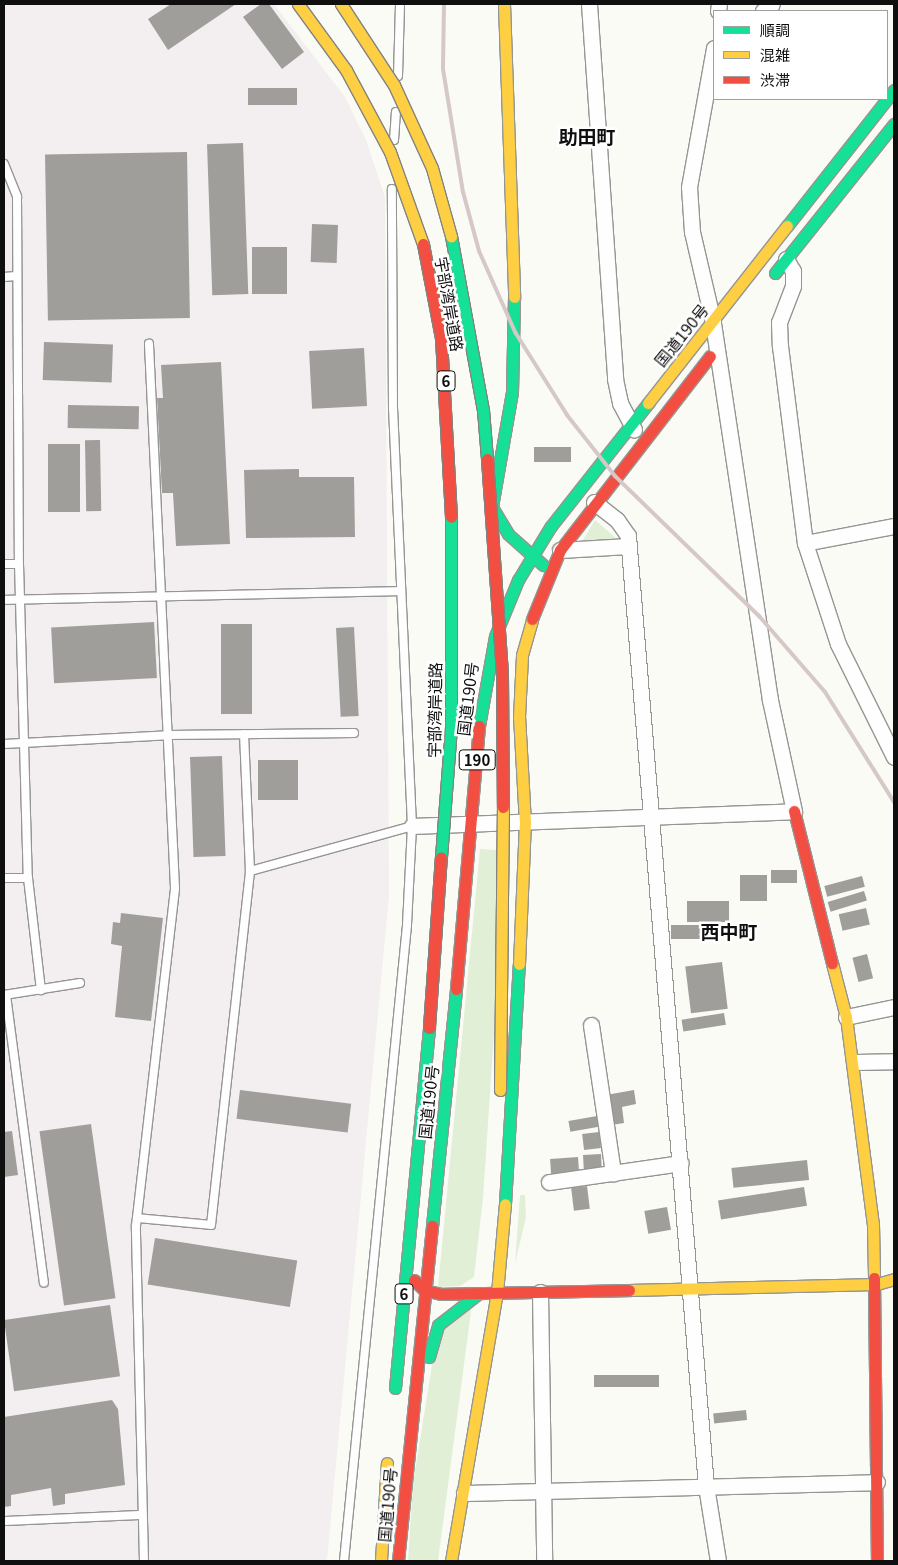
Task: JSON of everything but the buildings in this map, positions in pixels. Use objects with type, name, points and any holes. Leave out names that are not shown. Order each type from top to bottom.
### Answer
[{"type":"main road","name":"宇部湾岸道路","points":[[298,4],[346,70],[390,152],[421,236],[436,299],[445,378],[451,488],[449,792],[430,1027],[408,1256]]},
{"type":"main road","name":"宇部湾岸道路","points":[[341,4],[380,60],[421,139],[459,264],[491,479],[504,796],[500,1090],[493,1166]]},
{"type":"main road","points":[[504,4],[515,332],[512,392],[492,507],[508,534],[531,557],[549,569]]},
{"type":"main road","name":"国道190号","points":[[398,1561],[404,1481],[473,823],[487,663],[507,605],[531,557],[629,425],[713,322],[886,100]]},
{"type":"main road","points":[[769,281],[891,136]]},
{"type":"main road","points":[[449,1561],[464,1493],[497,1293],[512,1138],[525,823],[519,685],[530,620],[549,569],[560,550],[594,502],[728,332]]},
{"type":"main road","points":[[794,811],[846,1017],[855,1062],[877,1284],[877,1561]]},
{"type":"main road","points":[[408,1256],[411,1275],[424,1290],[479,1289],[497,1293],[877,1284],[894,1280]]},
{"type":"main road","name":"6","points":[[394,1401],[408,1256]]},
{"type":"main road","points":[[476,1313],[479,1289]]},
{"type":"main road","points":[[404,1481],[433,1335],[449,1313],[479,1289]]},
{"type":"main road","points":[[449,1561],[463,1409]]},
{"type":"main road","points":[[381,1561],[389,1449]]},
{"type":"street","points":[[589,4],[616,379],[629,425],[645,438]]},
{"type":"street","points":[[412,826],[794,811],[770,700],[713,322],[692,232],[689,187],[713,57]]},
{"type":"street","points":[[869,122],[891,136]]},
{"type":"street","points":[[786,259],[793,271],[793,286],[779,322],[780,346],[805,543],[838,644],[894,757]]},
{"type":"street","points":[[594,502],[617,520],[629,546],[692,1288],[706,1486],[718,1561]]},
{"type":"street","points":[[805,543],[894,526]]},
{"type":"street","points":[[560,550],[629,546]]},
{"type":"street","points":[[846,1017],[894,1007]]},
{"type":"street","points":[[591,1026],[613,1173]]},
{"type":"street","points":[[855,1062],[894,1061]]},
{"type":"street","points":[[549,1182],[681,1164]]},
{"type":"street","points":[[540,1292],[546,1494],[544,1561]]},
{"type":"street","points":[[464,1493],[546,1494],[706,1486],[877,1482]]},
{"type":"lane","points":[[344,1561],[407,925],[412,826],[400,591],[392,162],[400,4]]},
{"type":"lane","points":[[4,164],[17,197],[19,564],[28,743],[28,878],[41,990]]},
{"type":"lane","points":[[4,277],[16,276]]},
{"type":"lane","points":[[144,1561],[141,1515],[137,1218],[175,888],[160,597],[150,344]]},
{"type":"lane","points":[[4,564],[19,564]]},
{"type":"lane","points":[[4,600],[400,591]]},
{"type":"lane","points":[[4,744],[168,735],[354,733]]},
{"type":"lane","points":[[137,1218],[211,1225],[250,871],[244,734]]},
{"type":"lane","points":[[250,871],[412,826]]},
{"type":"lane","points":[[4,878],[28,878]]},
{"type":"lane","points":[[44,1282],[5,995],[80,983]]},
{"type":"lane","points":[[4,1521],[141,1515]]},
{"type":"shaded area","points":[[4,4],[274,4],[345,97],[366,140],[385,197],[389,895],[327,1561],[4,1561]]},
{"type":"green space","points":[[595,520],[615,537],[612,542],[580,545]]},
{"type":"green space","points":[[480,849],[496,850],[497,989],[483,1198],[474,1277],[460,1286],[438,1287]]},
{"type":"green space","points":[[520,1195],[525,1195],[526,1217],[515,1264]]},
{"type":"green space","points":[[472,1304],[438,1561],[408,1561],[413,1484],[435,1346],[439,1334]]},
{"type":"railway","points":[[444,4],[443,69],[463,192],[479,251],[515,332],[567,415],[615,476],[759,616],[825,692],[894,802]]},
{"type":"traffic: fast","points":[[888,98],[894,90]]},
{"type":"traffic: fast","points":[[787,226],[886,100]]},
{"type":"traffic: fast","points":[[775,273],[894,124]]},
{"type":"traffic: fast","points":[[451,236],[483,410],[487,459]]},
{"type":"traffic: fast","points":[[514,297],[512,392],[492,507],[508,534],[543,565]]},
{"type":"traffic: fast","points":[[479,726],[495,636],[518,580],[551,526],[648,403]]},
{"type":"traffic: fast","points":[[441,857],[451,726],[451,517]]},
{"type":"traffic: fast","points":[[505,1204],[519,964]]},
{"type":"traffic: fast","points":[[432,1226],[456,989]]},
{"type":"traffic: fast","points":[[395,1388],[429,1027]]},
{"type":"traffic: fast","points":[[429,1357],[438,1325],[478,1294]]},
{"type":"traffic: slow","points":[[298,4],[346,70],[390,152],[423,244]]},
{"type":"traffic: slow","points":[[341,4],[394,85],[432,168],[451,236]]},
{"type":"traffic: slow","points":[[504,4],[514,297]]},
{"type":"traffic: slow","points":[[648,403],[787,226]]},
{"type":"traffic: slow","points":[[519,964],[525,823],[519,717],[522,655],[532,619]]},
{"type":"traffic: slow","points":[[500,1090],[503,807]]},
{"type":"traffic: slow","points":[[832,963],[846,1017],[873,1224],[874,1278]]},
{"type":"traffic: slow","points":[[451,1561],[497,1293],[505,1204]]},
{"type":"traffic: slow","points":[[629,1290],[877,1284],[894,1279]]},
{"type":"traffic: slow","points":[[381,1560],[387,1463]]},
{"type":"traffic: jam","points":[[423,244],[441,338],[451,517]]},
{"type":"traffic: jam","points":[[532,619],[560,550],[710,356]]},
{"type":"traffic: jam","points":[[487,459],[502,674],[503,807]]},
{"type":"traffic: jam","points":[[456,989],[479,726]]},
{"type":"traffic: jam","points":[[794,811],[832,963]]},
{"type":"traffic: jam","points":[[429,1027],[441,857]]},
{"type":"traffic: jam","points":[[398,1561],[432,1226]]},
{"type":"traffic: jam","points":[[874,1278],[877,1561]]},
{"type":"traffic: jam","points":[[414,1280],[424,1290],[441,1294],[629,1290]]},
{"type":"district","name":"助田町","points":[[587,136]]},
{"type":"district","name":"西中町","points":[[729,931]]}]
